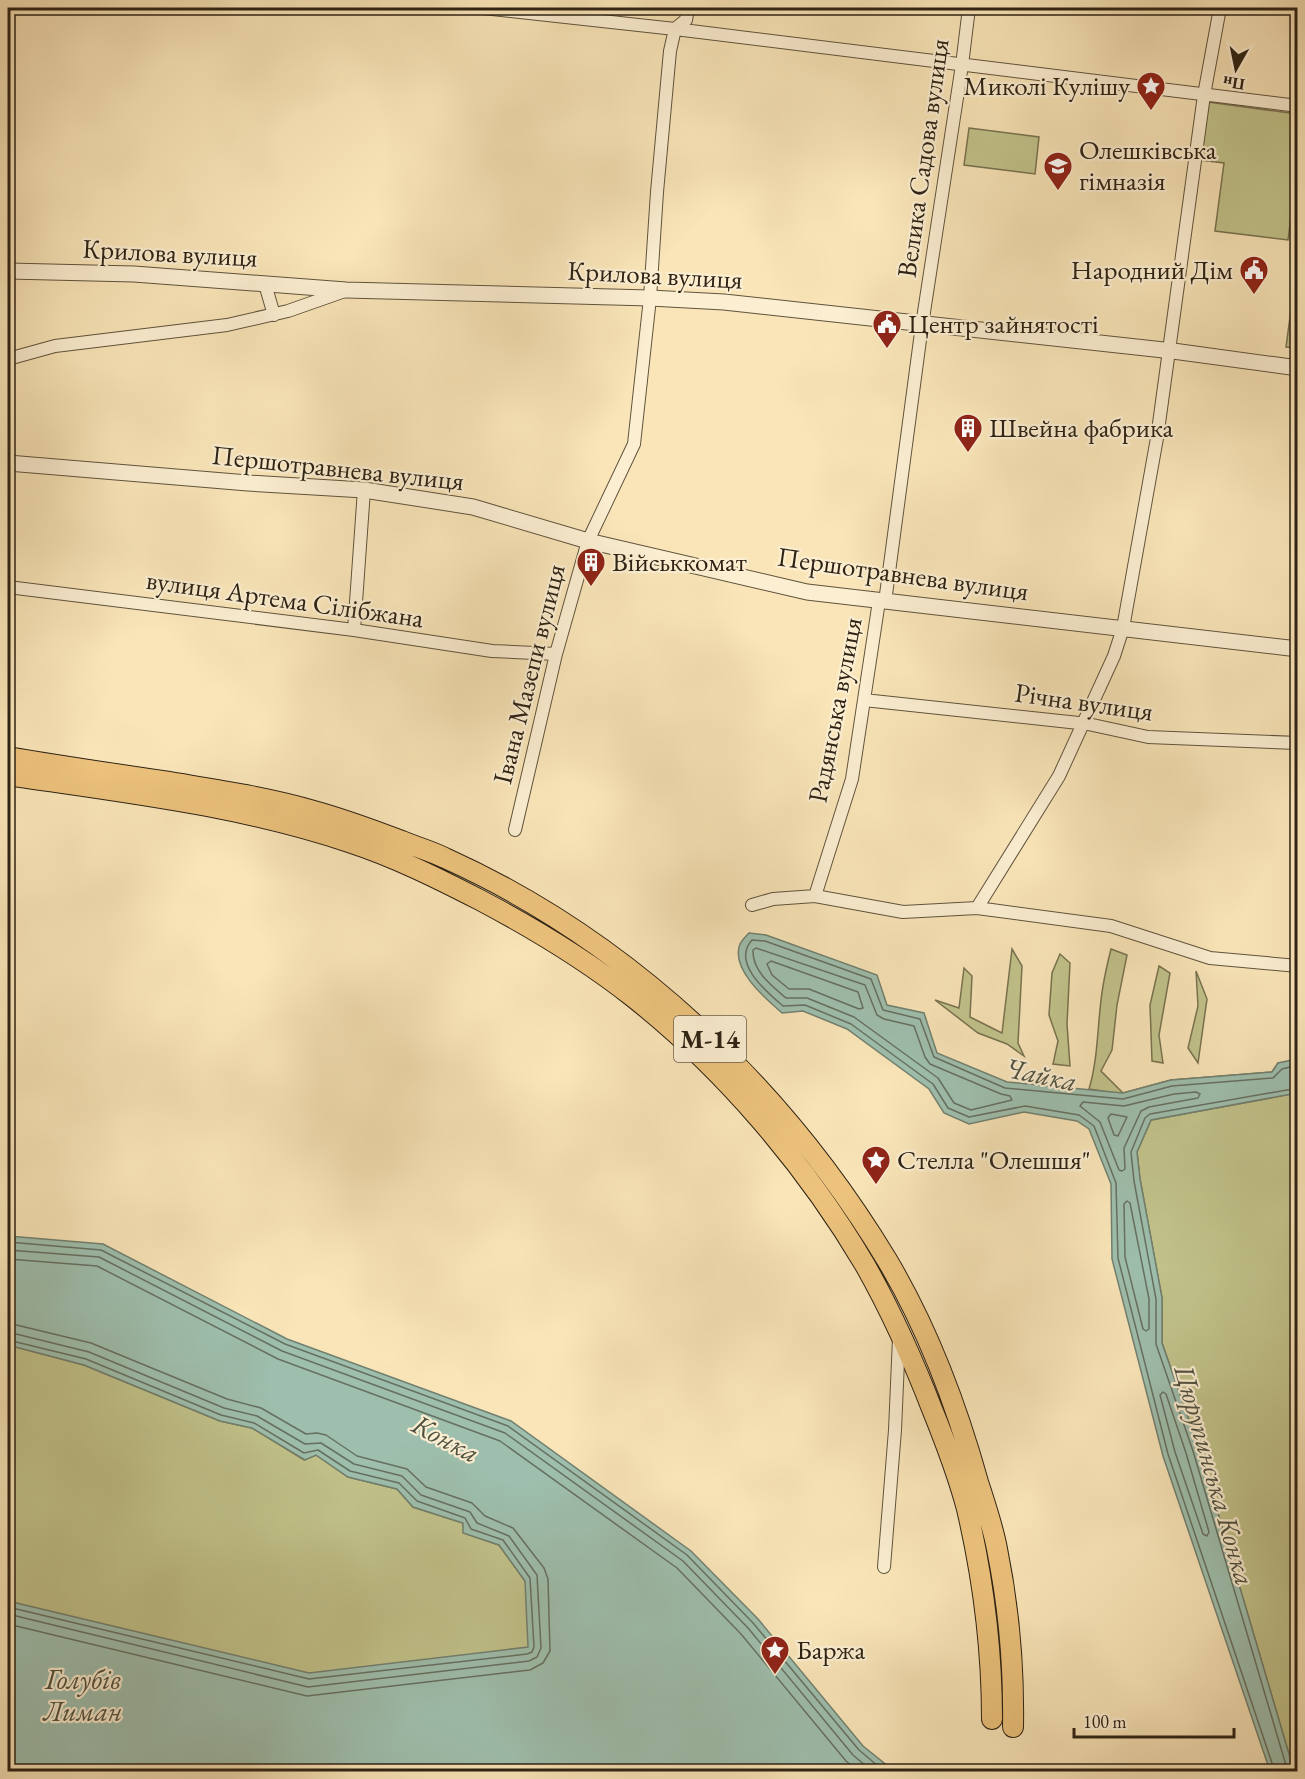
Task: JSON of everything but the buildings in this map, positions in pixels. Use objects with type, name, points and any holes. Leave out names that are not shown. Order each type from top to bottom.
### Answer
[{"type":"highway","name":"М-14","points":[[8,757],[245,794],[315,811],[444,857],[556,916],[631,970],[708,1036],[774,1105],[830,1174],[887,1261],[911,1305],[950,1395],[968,1447],[996,1545],[1005,1592],[1011,1645],[1014,1692],[1013,1727]]},
{"type":"highway","name":"М-14","points":[[8,775],[160,798],[281,821],[351,842],[421,870],[563,947],[634,997],[693,1050],[754,1111],[807,1177],[865,1265],[912,1358],[941,1431],[966,1506],[983,1588],[991,1668],[992,1719]]},
{"type":"street","points":[[483,8],[675,29],[1298,106]]},
{"type":"street","name":"Івана Мазепи вулиця","points":[[515,830],[556,654],[588,541],[634,444],[650,298],[670,51],[675,29],[686,20],[688,8]]},
{"type":"street","name":"Велика Садова вулиця","points":[[882,601],[963,65],[969,8]]},
{"type":"street","points":[[977,908],[1059,776],[1114,656],[1123,628],[1132,590],[1158,438],[1204,94],[1220,8]]},
{"type":"street","name":"Крилова вулиця","points":[[8,271],[134,274],[346,290],[724,302],[1168,351],[1298,368]]},
{"type":"street","points":[[265,284],[274,315]]},
{"type":"street","points":[[8,359],[55,346],[227,325],[274,315],[346,290]]},
{"type":"street","name":"Першотравнева вулиця","points":[[8,463],[364,490],[473,507],[588,541],[807,592],[1298,649]]},
{"type":"street","points":[[354,630],[364,490]]},
{"type":"street","name":"вулиця Артема Сілібжана","points":[[8,587],[354,630],[492,651],[556,654]]},
{"type":"street","name":"Радянська вулиця","points":[[815,896],[852,779],[882,601]]},
{"type":"street","name":"Річна вулиця","points":[[864,700],[1084,724],[1148,736],[1298,743]]},
{"type":"street","points":[[752,905],[773,899],[815,896],[903,912],[977,908],[1111,926],[1210,958],[1298,966]]},
{"type":"street","points":[[884,1567],[900,1334]]},
{"type":"green space","points":[[1208,102],[1297,114],[1297,169],[1288,240],[1215,231],[1224,163],[1200,160]]},
{"type":"green space","points":[[969,128],[1039,137],[1035,174],[964,165]]},
{"type":"green space","points":[[1293,295],[1297,295],[1297,348],[1286,347]]},
{"type":"green space","points":[[1012,949],[1022,966],[1018,1043],[1024,1056],[1007,1044],[978,1033],[935,1000],[959,1008],[964,968],[972,976],[970,1017],[1002,1033]]},
{"type":"green space","points":[[1111,949],[1127,955],[1117,1005],[1112,1050],[1101,1071],[1123,1093],[1171,1080],[1272,1072],[1278,1063],[1293,1070],[1154,1099],[1089,1089],[1095,1064],[1103,986]]},
{"type":"green space","points":[[1060,954],[1070,963],[1067,1024],[1070,1066],[1053,1064],[1058,1041],[1049,1015],[1052,973]]},
{"type":"green space","points":[[1159,966],[1170,973],[1159,1035],[1163,1063],[1152,1061],[1150,1005]]},
{"type":"green space","points":[[1196,971],[1207,999],[1198,1063],[1188,1048],[1198,1006]]},
{"type":"green space","points":[[1297,1093],[1297,1771],[1294,1771],[1199,1449],[1162,1343],[1162,1298],[1137,1152],[1151,1120]]},
{"type":"green space","points":[[8,1345],[84,1365],[220,1421],[252,1428],[304,1460],[316,1455],[348,1477],[397,1489],[413,1507],[463,1523],[464,1533],[499,1545],[525,1581],[590,1648],[201,1772],[8,1771]]},
{"type":"water","points":[[749,933],[766,935],[877,975],[887,1005],[924,1013],[937,1053],[1007,1082],[1123,1093],[1171,1080],[1272,1072],[1278,1063],[1297,1059],[1297,1093],[1151,1120],[1137,1152],[1162,1298],[1162,1343],[1199,1449],[1294,1771],[1270,1771],[1163,1456],[1112,1259],[1111,1184],[1089,1129],[1077,1121],[1024,1112],[969,1124],[944,1113],[929,1089],[847,1029],[803,1011],[782,1013],[767,1000],[751,983],[740,963],[738,954],[740,944]]},
{"type":"water","points":[[8,1236],[103,1244],[287,1339],[511,1421],[691,1551],[758,1619],[863,1746],[894,1771],[8,1771],[8,1601],[309,1673],[528,1647],[525,1581],[499,1545],[463,1533],[463,1523],[413,1507],[397,1489],[348,1477],[316,1455],[305,1460],[252,1428],[220,1421],[84,1365],[8,1345]]},
{"type":"place","name":"Миколі Кулішу","points":[[1151,112]]},
{"type":"place","name":"Олешківська гімназія","points":[[1058,192]]},
{"type":"place","name":"Народний Дім","points":[[1254,296]]},
{"type":"place","name":"Центр зайнятості","points":[[887,350]]},
{"type":"place","name":"Швейна фабрика","points":[[968,454]]},
{"type":"place","name":"Військкомат","points":[[591,588]]},
{"type":"place","name":"Стелла \"Олешшя\"","points":[[876,1186]]},
{"type":"place","name":"Баржа","points":[[775,1676]]},
{"type":"water label","name":"Чайка","points":[[1041,1074]]},
{"type":"water label","name":"Конка","points":[[446,1438]]},
{"type":"water label","name":"Цюрупинська Конка","points":[[1215,1475]]},
{"type":"water label","name":"Голубів Лиман","points":[[83,1695]]}]
